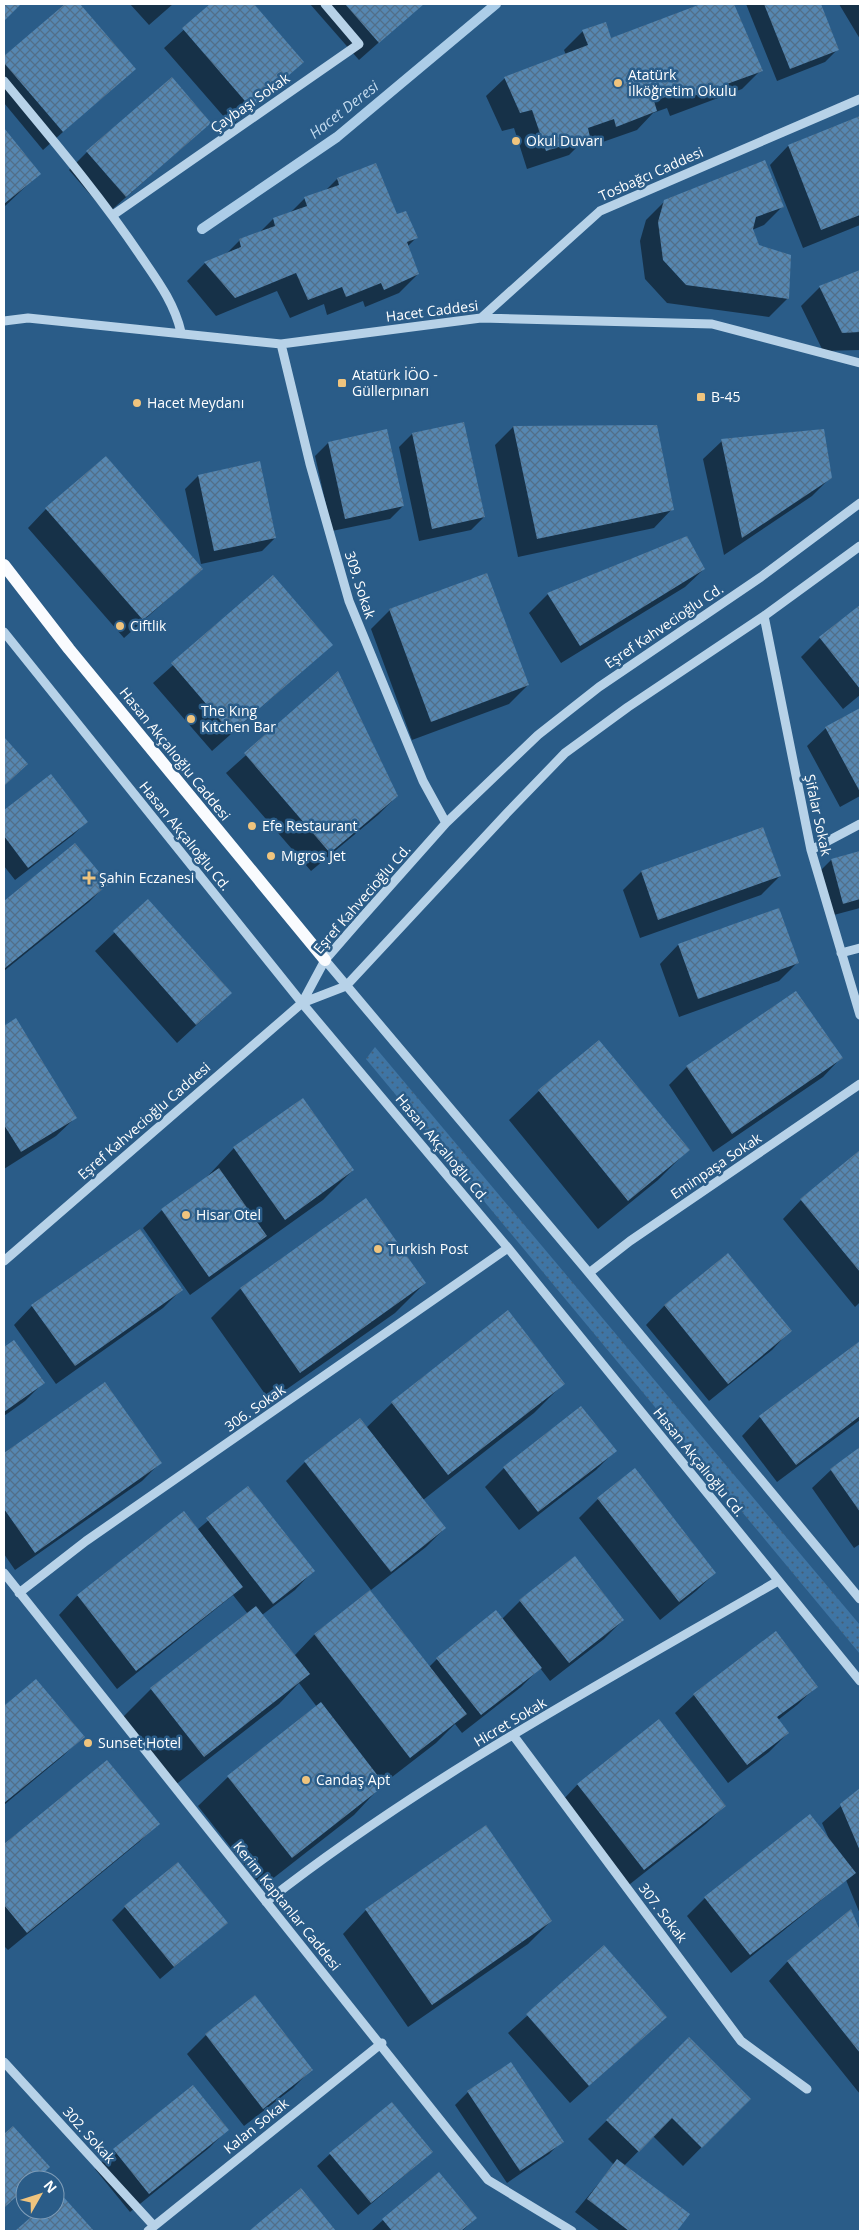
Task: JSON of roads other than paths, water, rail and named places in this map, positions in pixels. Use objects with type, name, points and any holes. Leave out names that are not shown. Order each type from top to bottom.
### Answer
[{"type":"main road","name":"Hasan Akçalıoğlu Caddesi","points":[[4,565],[69,649],[325,960]]},
{"type":"street","name":"Çaybaşı Sokak","points":[[114,215],[359,44],[324,4]]},
{"type":"street","points":[[4,81],[114,215],[168,297],[176,312],[181,332]]},
{"type":"street","name":"Tosbağcı Caddesi","points":[[481,318],[600,212],[860,98]]},
{"type":"street","name":"Hacet Caddesi","points":[[4,321],[28,318],[181,332],[282,344],[481,318],[712,324],[860,363]]},
{"type":"street","name":"309. Sokak","points":[[282,344],[310,464],[349,601],[423,781],[446,823]]},
{"type":"street","name":"Eşref Kahvecioğlu Cd.","points":[[302,1003],[325,960],[446,823],[538,735],[599,687],[761,577],[860,503]]},
{"type":"street","points":[[302,1003],[346,986],[507,813],[565,754],[628,707],[764,616],[860,546]]},
{"type":"street","name":"Şifalar Sokak","points":[[764,616],[811,850],[860,1016]]},
{"type":"street","name":"Hasan Akçalıoğlu Cd.","points":[[4,632],[302,1003],[508,1248],[860,1681]]},
{"type":"street","points":[[811,850],[860,824]]},
{"type":"street","points":[[841,953],[860,948]]},
{"type":"street","points":[[325,960],[860,1599]]},
{"type":"street","name":"Eşref Kahvecioğlu Caddesi","points":[[4,1261],[302,1003]]},
{"type":"street","name":"Eminpaşa Sokak","points":[[589,1273],[630,1241],[860,1084]]},
{"type":"street","name":"306. Sokak","points":[[19,1592],[86,1541],[508,1248]]},
{"type":"street","name":"Kerim Kaptanlar Caddesi","points":[[4,1573],[266,1902],[382,2043],[488,2180],[572,2231]]},
{"type":"street","name":"Hicret Sokak","points":[[266,1902],[316,1863],[382,1818],[514,1735],[778,1581]]},
{"type":"street","name":"307. Sokak","points":[[514,1735],[741,2041],[808,2089]]},
{"type":"street","name":"Kalan Sokak","points":[[151,2229],[382,2043]]},
{"type":"street","name":"302. Sokak","points":[[4,2062],[151,2229]]},
{"type":"waterway","name":"Hacet Deresi","points":[[202,229],[337,137],[496,4]]},
{"type":"place","name":"Atatürk İlköğretim Okulu","points":[[618,83]]},
{"type":"place","name":"Okul Duvarı","points":[[516,141]]},
{"type":"place","name":"Atatürk İÖO - Güllerpınarı","points":[[342,383]]},
{"type":"place","name":"B-45","points":[[701,397]]},
{"type":"place","name":"Hacet Meydanı","points":[[137,403]]},
{"type":"place","name":"Ciftlik","points":[[120,626]]},
{"type":"place","name":"The Kıng Kıtchen Bar","points":[[191,719]]},
{"type":"place","name":"Efe Restaurant","points":[[252,826]]},
{"type":"place","name":"Mıgros Jet","points":[[271,856]]},
{"type":"place","name":"Şahin Eczanesi","points":[[89,878]]},
{"type":"place","name":"Hisar Otel","points":[[186,1215]]},
{"type":"place","name":"Turkish Post","points":[[378,1249]]},
{"type":"place","name":"Sunset Hotel","points":[[88,1743]]},
{"type":"place","name":"Candaş Apt","points":[[306,1780]]}]
